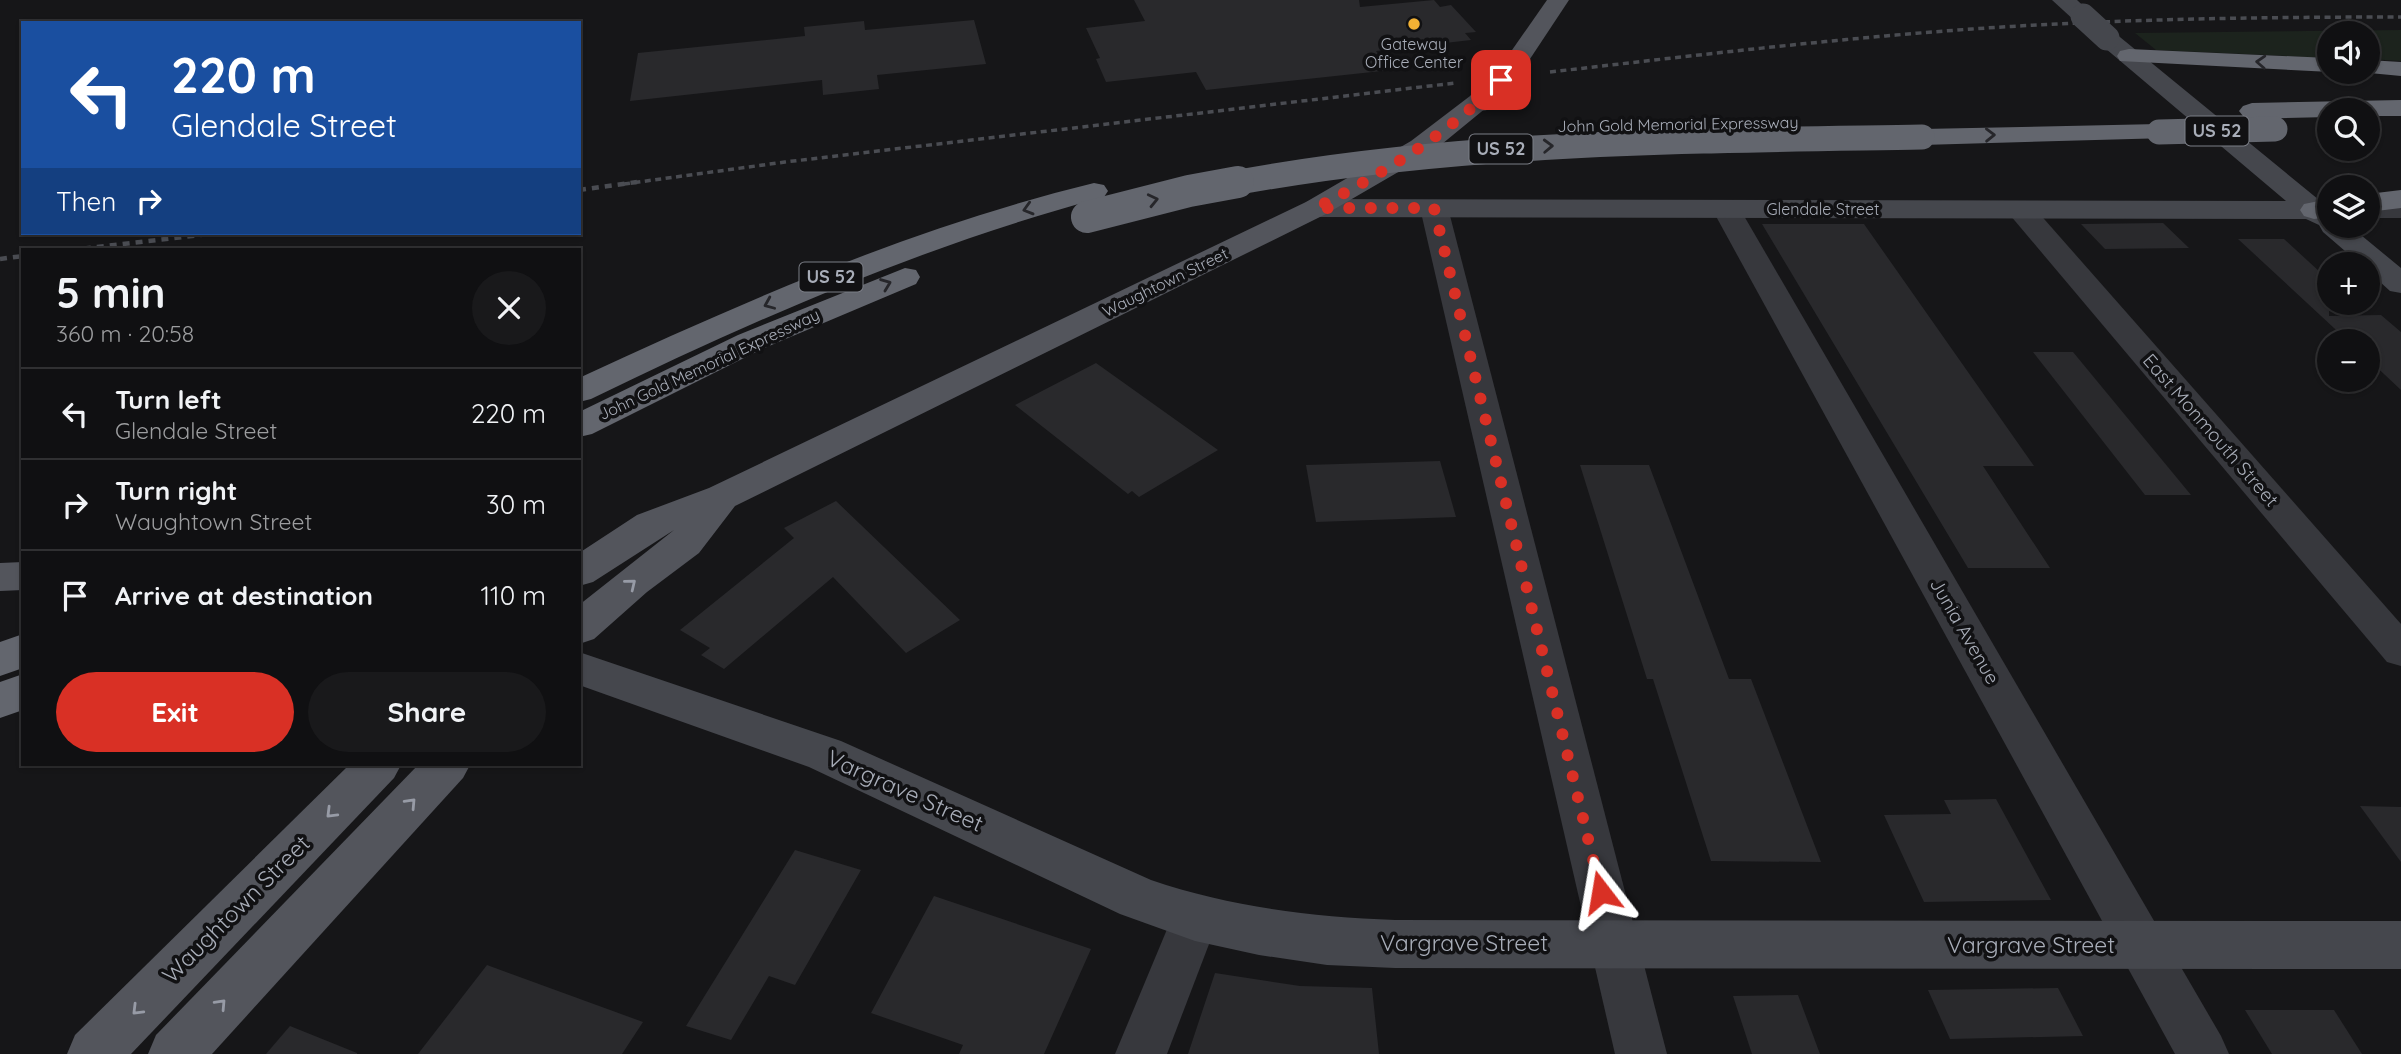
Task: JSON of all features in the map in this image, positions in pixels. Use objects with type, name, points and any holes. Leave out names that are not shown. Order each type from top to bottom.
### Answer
[{"type":"highway","points":[[2129,56],[2317,64]]},
{"type":"highway","points":[[2380,68],[2401,69]]},
{"type":"highway","name":"John Gold Memorial Expressway","points":[[581,390],[726,322],[851,269],[974,225],[1259,177],[1420,155],[2139,114],[2401,108]]},
{"type":"highway","name":"John Gold Memorial Expressway","points":[[1920,127],[2160,132],[2317,128]]},
{"type":"highway","points":[[2380,128],[2401,127]]},
{"type":"highway","points":[[2380,203],[2401,200]]},
{"type":"highway","name":"John Gold Memorial Expressway","points":[[581,425],[750,342],[874,288],[993,244],[1090,204]]},
{"type":"highway","points":[[0,660],[21,651]]},
{"type":"highway","points":[[0,701],[21,692]]},
{"type":"main road","name":"Waughtown Street","points":[[581,571],[651,524],[722,497],[1316,208],[1421,147],[1483,98],[1515,63],[1558,0]]},
{"type":"main road","points":[[2063,0],[2317,207]]},
{"type":"main road","name":"Glendale Street","points":[[1316,208],[2020,209],[2317,215]]},
{"type":"main road","points":[[2352,238],[2401,284]]},
{"type":"main road","name":"Waughtown Street","points":[[581,626],[685,543],[722,497]]},
{"type":"main road","points":[[0,577],[21,576]]},
{"type":"main road","name":"Vargrave Street","points":[[581,669],[825,754],[1138,898],[1195,918],[1259,932],[1327,941],[2401,945]]},
{"type":"main road","name":"Waughtown Street","points":[[94,1054],[378,766]]},
{"type":"main road","points":[[175,1054],[446,766]]},
{"type":"street","points":[[1434,208],[1641,1054]]},
{"type":"street","name":"Junia Avenue","points":[[1726,209],[2203,1054]]},
{"type":"street","name":"East Monmouth Street","points":[[2020,209],[2401,651]]},
{"type":"street","points":[[2380,210],[2401,210]]},
{"type":"street","points":[[1141,1054],[1195,918]]},
{"type":"shaded area","points":[[2380,30],[2401,30],[2401,61],[2380,60]]},
{"type":"shaded area","points":[[2317,31],[2317,57],[2156,50],[2135,33]]},
{"type":"building","points":[[1134,0],[1359,0],[1360,7],[1434,0],[1440,7],[1451,5],[1476,32],[1465,33],[1471,40],[1376,51],[1391,70],[1206,90],[1196,72],[1106,82],[1096,59],[1100,58],[1086,28],[1145,21]]},
{"type":"building","points":[[974,20],[986,64],[877,75],[879,89],[823,95],[822,80],[630,101],[638,53],[805,36],[804,27],[864,21],[865,30]]},
{"type":"building","points":[[2163,223],[2189,248],[2105,249],[2081,224]]},
{"type":"building","points":[[1762,224],[1864,224],[2034,466],[1983,466],[2050,568],[1968,568]]},
{"type":"building","points":[[2238,239],[2284,239],[2317,269],[2317,312]]},
{"type":"building","points":[[2320,315],[2381,315],[2401,332],[2401,390],[2380,370],[2380,329],[2335,329]]},
{"type":"building","points":[[2033,352],[2073,352],[2191,495],[2145,495]]},
{"type":"building","points":[[1096,363],[1218,450],[1139,497],[1132,491],[1128,494],[1015,405]]},
{"type":"building","points":[[1440,461],[1456,517],[1316,522],[1306,465]]},
{"type":"building","points":[[1580,465],[1649,465],[1729,679],[1751,679],[1821,862],[1711,861],[1653,679],[1647,679]]},
{"type":"building","points":[[836,501],[960,620],[906,653],[833,577],[724,669],[701,655],[710,648],[680,630],[794,538],[784,528]]},
{"type":"building","points":[[1996,799],[2051,900],[1924,902],[1884,815],[1951,814],[1944,800]]},
{"type":"building","points":[[2360,806],[2401,807],[2401,862]]},
{"type":"building","points":[[795,850],[861,870],[795,985],[769,976],[731,1040],[686,1026]]},
{"type":"building","points":[[934,896],[1091,949],[1044,1054],[959,1054],[963,1045],[871,1013]]},
{"type":"building","points":[[487,965],[643,1022],[622,1054],[418,1054]]},
{"type":"building","points":[[1215,973],[1300,986],[1372,988],[1379,1054],[1188,1054]]},
{"type":"building","points":[[2058,988],[2083,1036],[1950,1039],[1928,990]]},
{"type":"building","points":[[1798,995],[1820,1054],[1752,1054],[1733,996]]},
{"type":"building","points":[[2245,1010],[2334,1010],[2362,1054],[2272,1054]]},
{"type":"building","points":[[290,1026],[357,1053],[357,1054],[266,1054]]},
{"type":"railway","points":[[1550,72],[1813,43],[1972,29],[2186,19],[2401,17]]},
{"type":"railway","points":[[624,184],[785,162],[1455,83]]},
{"type":"railway","points":[[581,190],[637,182]]},
{"type":"railway","points":[[88,248],[201,235]]},
{"type":"railway","points":[[0,259],[21,256]]},
{"type":"place","name":"Gateway Office Center","points":[[1414,24]]},
{"type":"route","points":[[1501,80],[1465,114],[1421,147],[1316,208],[1434,208],[1601,892]]}]
